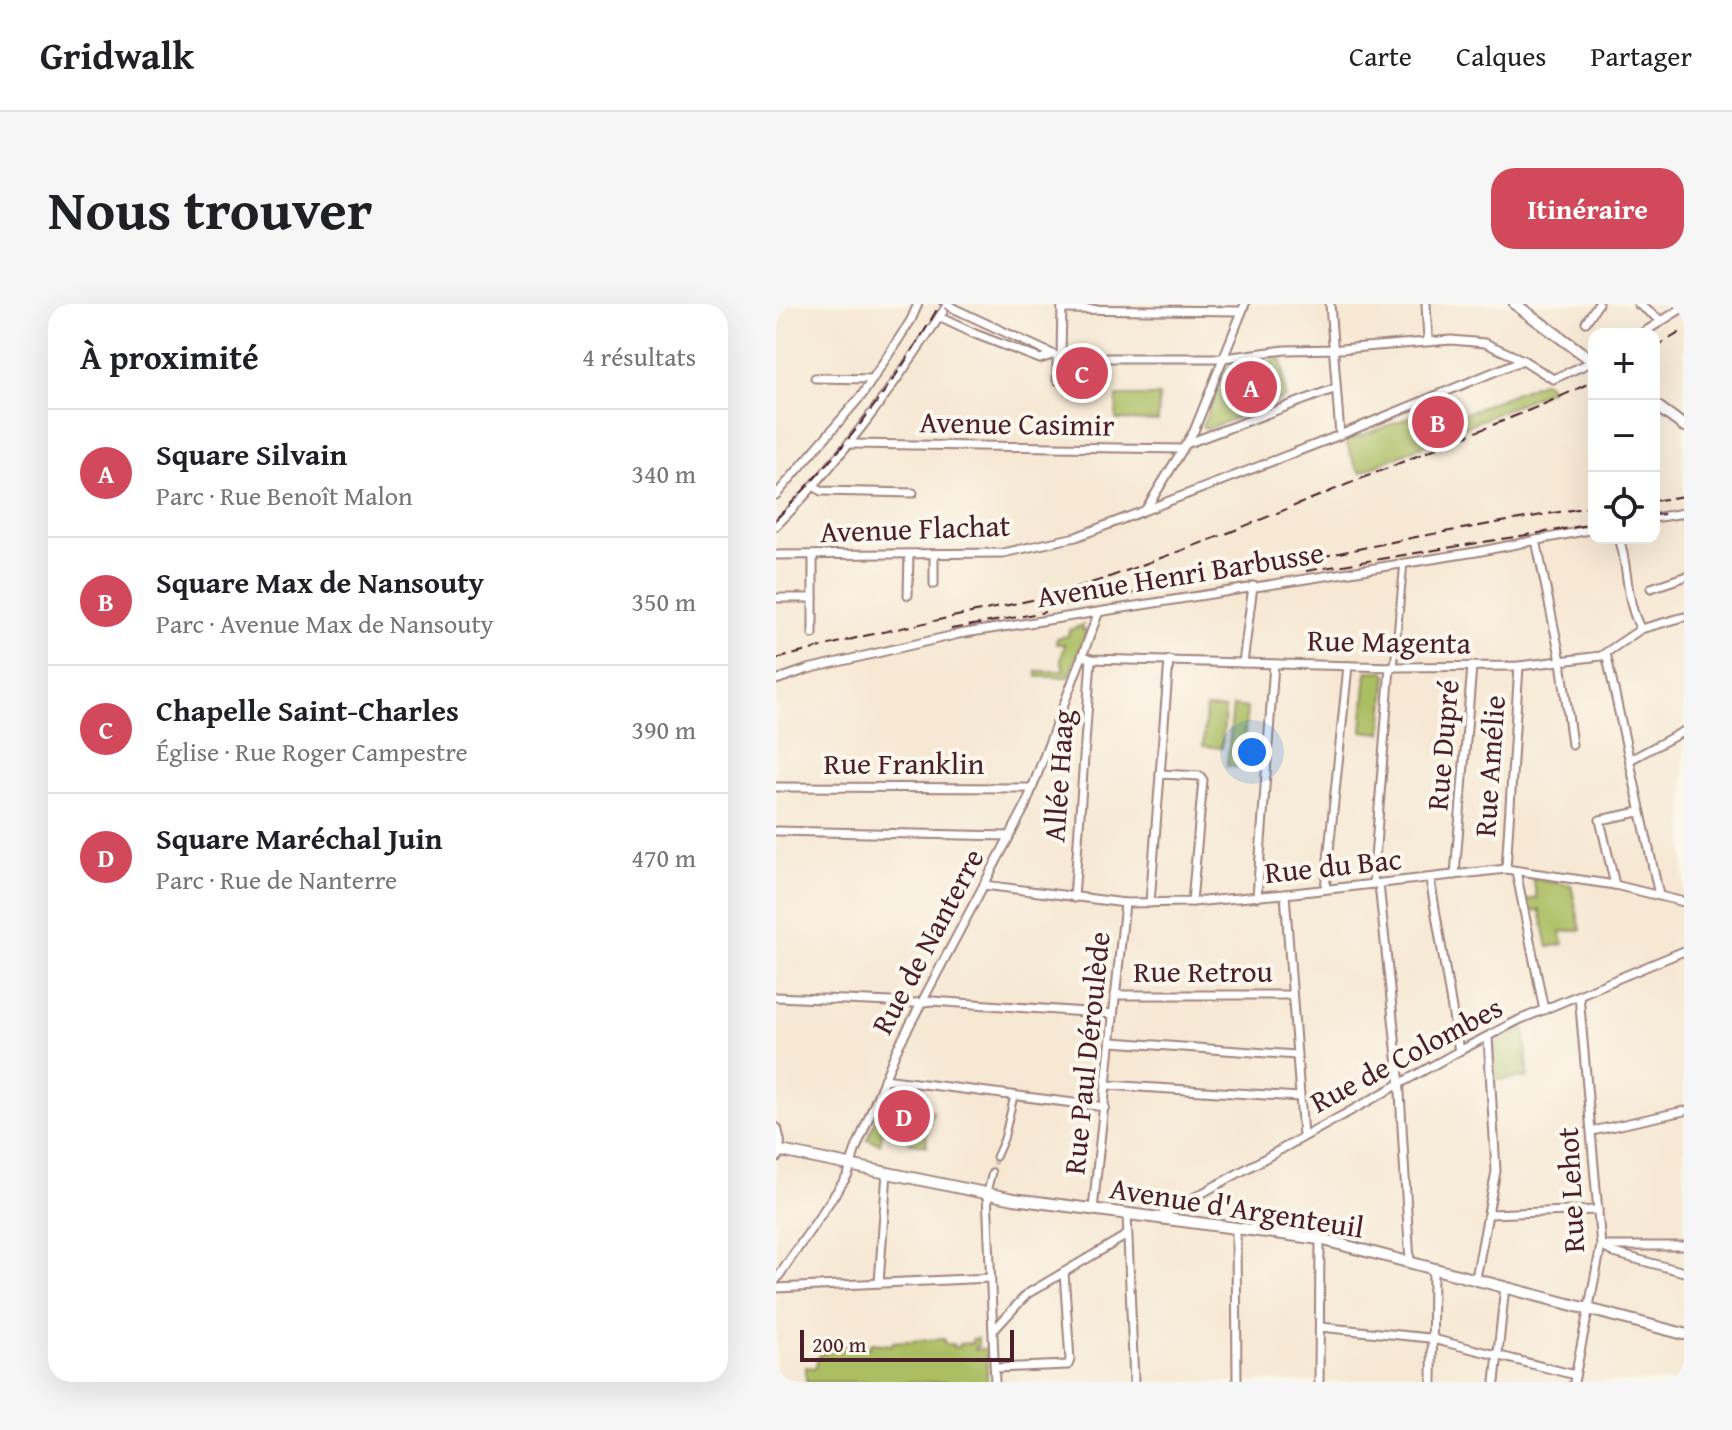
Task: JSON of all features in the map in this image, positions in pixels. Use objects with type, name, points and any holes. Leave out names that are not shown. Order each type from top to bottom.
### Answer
[{"type":"main road","points":[[1521,306],[1588,357]]},
{"type":"main road","points":[[1660,408],[1684,426]]},
{"type":"main road","points":[[776,1129],[777,1153]]},
{"type":"main road","name":"Avenue d'Argenteuil","points":[[777,1153],[987,1193],[1320,1239],[1684,1334]]},
{"type":"street","points":[[776,495],[840,423],[873,379],[911,320],[917,304]]},
{"type":"street","points":[[776,526],[851,444],[948,304],[1057,356]]},
{"type":"street","points":[[1330,304],[1340,435]]},
{"type":"street","points":[[1426,304],[1428,340]]},
{"type":"street","points":[[1586,322],[1598,304]]},
{"type":"street","points":[[1638,304],[1662,321]]},
{"type":"street","points":[[1057,380],[1062,306],[1244,307],[1194,431],[1145,511]]},
{"type":"street","points":[[1651,328],[1684,307]]},
{"type":"street","points":[[939,317],[1040,359],[1057,356],[1224,358],[1285,350],[1428,340],[1485,343],[1523,360],[1553,379],[1588,364]]},
{"type":"street","name":"Avenue Flachat","points":[[776,555],[1003,553],[1076,537],[1523,360]]},
{"type":"street","points":[[815,378],[873,379]]},
{"type":"street","points":[[1184,446],[1336,388]]},
{"type":"street","name":"Avenue Casimir","points":[[851,444],[1184,446]]},
{"type":"street","points":[[814,486],[821,491],[913,493]]},
{"type":"street","points":[[1660,517],[1684,513]]},
{"type":"street","name":"Avenue Henri Barbusse","points":[[776,680],[808,669],[959,634],[1476,552],[1588,530]]},
{"type":"street","points":[[1536,540],[1561,661],[1572,745]]},
{"type":"street","points":[[1621,544],[1628,584],[1641,629]]},
{"type":"street","points":[[908,595],[909,554]]},
{"type":"street","points":[[934,554],[934,584]]},
{"type":"street","points":[[813,555],[813,634]]},
{"type":"street","points":[[1404,562],[1392,667],[1376,884],[1399,1085],[1410,1262]]},
{"type":"street","points":[[1651,588],[1684,577]]},
{"type":"street","points":[[1243,663],[1253,586]]},
{"type":"street","points":[[776,598],[813,598]]},
{"type":"street","name":"Rue de Nanterre","points":[[776,1280],[848,1175],[884,1079],[1032,788],[1087,657],[1098,614]]},
{"type":"street","name":"Rue Magenta","points":[[1087,657],[1392,667],[1519,666],[1596,658],[1641,629],[1684,617]]},
{"type":"street","points":[[1606,653],[1659,895]]},
{"type":"street","name":"Allée Haag","points":[[1074,898],[1087,657]]},
{"type":"street","points":[[1150,903],[1169,660]]},
{"type":"street","points":[[1257,897],[1274,664]]},
{"type":"street","points":[[1325,889],[1348,666]]},
{"type":"street","name":"Rue Dupré","points":[[1455,875],[1472,666]]},
{"type":"street","name":"Rue Amélie","points":[[1506,869],[1519,666]]},
{"type":"street","points":[[1630,760],[1684,731]]},
{"type":"street","points":[[1160,774],[1200,776],[1203,780],[1192,902]]},
{"type":"street","name":"Rue Franklin","points":[[776,787],[1032,788]]},
{"type":"street","points":[[1615,885],[1600,820],[1639,812]]},
{"type":"street","points":[[776,831],[1009,836]]},
{"type":"street","name":"Rue du Bac","points":[[984,885],[1125,903],[1192,902],[1506,869],[1615,885],[1684,902]]},
{"type":"street","points":[[1516,871],[1544,1010]]},
{"type":"street","points":[[1430,879],[1459,1051]]},
{"type":"street","points":[[1285,894],[1303,1136]]},
{"type":"street","name":"Rue Paul Déroulède","points":[[1093,1209],[1125,903]]},
{"type":"street","name":"Rue de Colombes","points":[[1159,1217],[1459,1051],[1544,1010],[1684,951]]},
{"type":"street","name":"Rue Retrou","points":[[1115,995],[1291,995]]},
{"type":"street","name":"Rue Lehot","points":[[1575,1379],[1601,1246],[1579,995]]},
{"type":"street","points":[[776,997],[1113,1014]]},
{"type":"street","points":[[1476,1278],[1496,1171],[1488,1037]]},
{"type":"street","points":[[1112,1042],[1296,1055]]},
{"type":"street","points":[[884,1079],[1105,1107]]},
{"type":"street","points":[[1107,1085],[1299,1097]]},
{"type":"street","points":[[996,1157],[1004,1139],[1014,1096]]},
{"type":"street","points":[[1592,1131],[1684,1111]]},
{"type":"street","points":[[879,1283],[887,1172]]},
{"type":"street","points":[[992,1172],[987,1193],[995,1382]]},
{"type":"street","points":[[1489,1214],[1598,1210]]},
{"type":"street","points":[[1127,1214],[1134,1382]]},
{"type":"street","points":[[1236,1227],[1237,1382]]},
{"type":"street","points":[[994,1330],[1027,1294],[1127,1235]]},
{"type":"street","points":[[1319,1382],[1320,1239]]},
{"type":"street","points":[[1601,1246],[1684,1246]]},
{"type":"street","points":[[1601,1246],[1614,1253],[1684,1272]]},
{"type":"street","points":[[1432,1382],[1433,1268]]},
{"type":"street","points":[[995,1368],[1068,1365],[1064,1272]]},
{"type":"street","points":[[776,1288],[990,1278]]},
{"type":"street","points":[[1495,1382],[1505,1286]]},
{"type":"street","points":[[1320,1327],[1433,1339],[1575,1379]]},
{"type":"green space","points":[[1282,359],[1286,398],[1208,429],[1202,426],[1226,367],[1242,361],[1272,363],[1272,360]]},
{"type":"green space","points":[[1544,381],[1550,390],[1361,472],[1345,439],[1351,436],[1353,439],[1426,411],[1426,407],[1452,395],[1461,415]]},
{"type":"green space","points":[[1117,396],[1159,396],[1158,421],[1116,420]]},
{"type":"green space","points":[[1083,625],[1082,630],[1087,630],[1069,677],[1037,677],[1037,671],[1064,671],[1061,660],[1065,644],[1056,644],[1057,638],[1068,636],[1069,630]]},
{"type":"green space","points":[[1367,671],[1384,671],[1387,674],[1382,733],[1362,731]]},
{"type":"green space","points":[[1233,706],[1247,708],[1242,768],[1227,766]]},
{"type":"green space","points":[[1206,708],[1225,709],[1222,748],[1203,746]]},
{"type":"green space","points":[[1533,879],[1571,885],[1581,930],[1561,932],[1563,944],[1548,947],[1540,910],[1525,913],[1523,901],[1537,898]]},
{"type":"green space","points":[[1525,1029],[1528,1077],[1496,1080],[1495,1046],[1504,1035]]},
{"type":"green space","points":[[891,1085],[906,1088],[905,1107],[933,1111],[926,1134],[927,1146],[908,1142],[908,1136],[883,1130],[880,1144],[867,1139]]},
{"type":"green space","points":[[978,1338],[975,1349],[987,1349],[987,1382],[806,1382],[806,1367],[815,1368],[820,1354],[827,1353],[827,1346],[869,1347],[871,1343],[892,1345],[893,1342],[944,1339],[944,1344],[959,1347],[959,1344],[972,1343],[972,1339]]},
{"type":"tunnel","points":[[992,1172],[996,1157]]},
{"type":"railway","points":[[776,519],[866,417],[905,362],[940,304]]},
{"type":"railway","points":[[1660,344],[1684,330]]},
{"type":"railway","points":[[776,659],[864,636],[1032,600],[1104,579],[1223,535],[1588,384]]},
{"type":"railway","points":[[1660,500],[1684,496]]},
{"type":"railway","points":[[1036,609],[1190,584],[1416,537],[1588,507]]},
{"type":"railway","points":[[1660,514],[1664,514]]},
{"type":"railway","points":[[1306,571],[1588,525]]},
{"type":"railway","points":[[951,629],[1045,612]]},
{"type":"place","name":"Chapelle Saint-Charles","points":[[1082,373]]},
{"type":"place","name":"Square Silvain","points":[[1251,387]]},
{"type":"place","name":"Square Max de Nansouty","points":[[1438,422]]},
{"type":"place","name":"Square Maréchal Juin","points":[[904,1116]]}]
